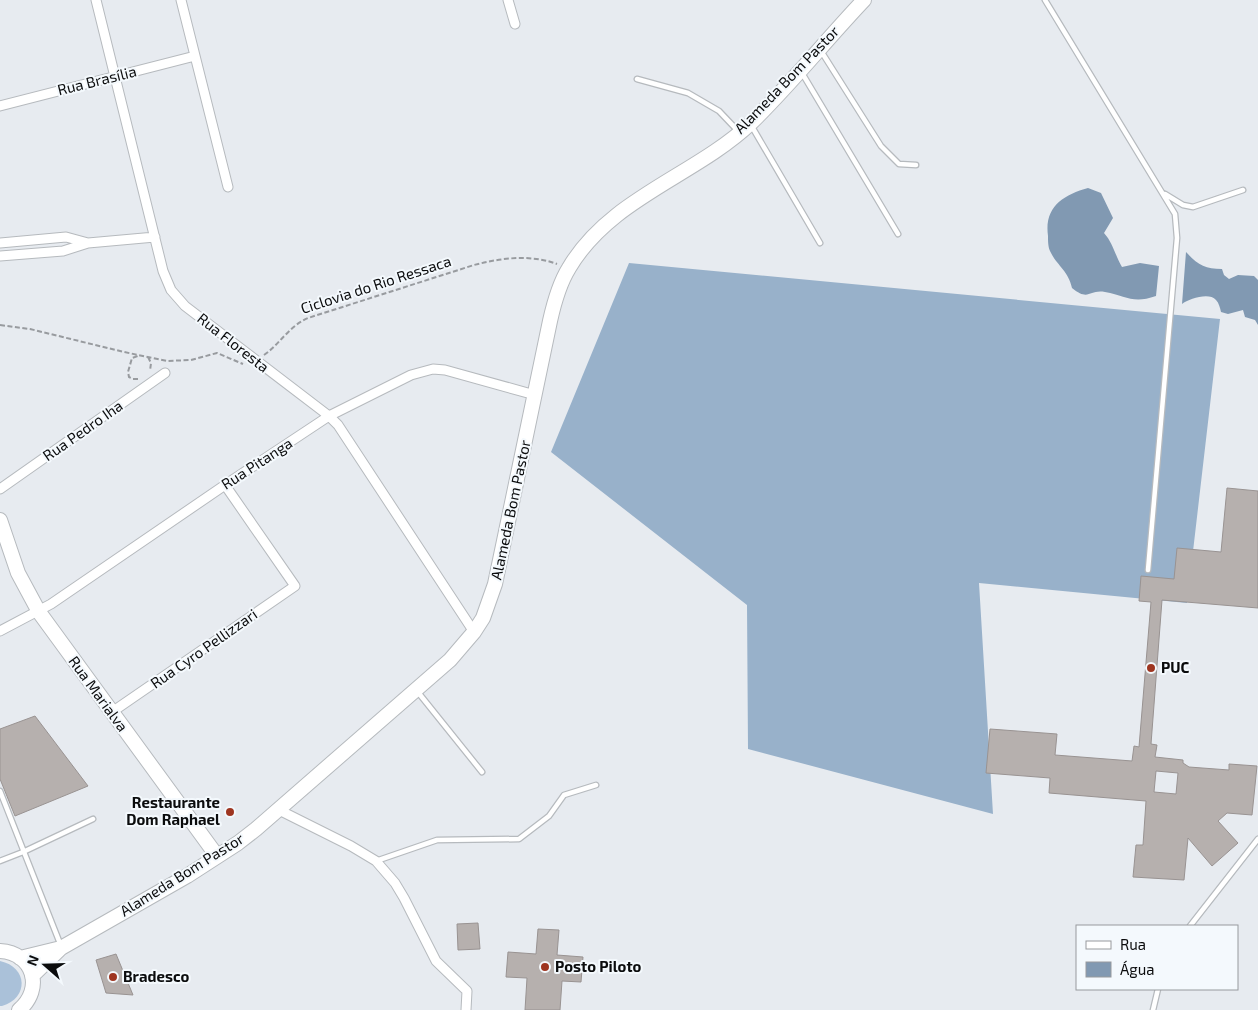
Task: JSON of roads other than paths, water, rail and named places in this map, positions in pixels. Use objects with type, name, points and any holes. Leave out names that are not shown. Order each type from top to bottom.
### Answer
[{"type":"main road","points":[[845,20],[851,0]]},
{"type":"main road","name":"Alameda Bom Pastor","points":[[32,976],[61,948],[218,856],[256,829],[450,660],[474,632],[489,601],[497,576],[553,306],[569,268],[590,240],[618,213],[698,163],[745,128],[864,0]]},
{"type":"main road","name":"Rua Marialva","points":[[0,520],[18,573],[38,612],[218,856]]},
{"type":"main road","name":"Alameda Bom Pastor","points":[[20,958],[61,948]]},
{"type":"main road","points":[[0,951],[11,952],[28,965],[32,976],[32,991],[24,1008]]},
{"type":"street","name":"Rua Floresta","points":[[96,0],[166,280],[177,299],[329,416],[346,434],[474,632]]},
{"type":"street","points":[[180,0],[228,187]]},
{"type":"street","points":[[508,0],[515,24]]},
{"type":"street","name":"Rua Brasília","points":[[0,106],[195,56]]},
{"type":"street","points":[[0,243],[66,237],[88,243]]},
{"type":"street","points":[[0,256],[63,251],[88,243],[155,237]]},
{"type":"street","name":"Rua Pitanga","points":[[0,631],[38,612],[329,416],[411,375],[433,369],[445,370],[535,396]]},
{"type":"street","name":"Rua Pedro Iha","points":[[0,489],[165,373]]},
{"type":"street","name":"Rua Cyro Pellizzari","points":[[112,712],[295,586],[224,485]]},
{"type":"street","points":[[279,810],[376,861],[404,898],[436,961],[467,991],[466,1010]]},
{"type":"lane","points":[[1045,0],[1175,214],[1177,238],[1148,570]]},
{"type":"lane","points":[[819,48],[881,146],[899,164],[916,165]]},
{"type":"lane","points":[[800,70],[898,234]]},
{"type":"lane","points":[[637,79],[688,93],[745,128],[820,243]]},
{"type":"lane","points":[[1163,193],[1183,205],[1192,207],[1243,190]]},
{"type":"lane","points":[[416,690],[482,772]]},
{"type":"lane","points":[[376,861],[437,840],[519,838],[549,816],[564,795],[596,786]]},
{"type":"lane","points":[[0,791],[61,948]]},
{"type":"lane","points":[[0,861],[93,819]]},
{"type":"lane","points":[[1191,925],[1258,839]]},
{"type":"lane","points":[[1153,1010],[1158,990]]},
{"type":"water","points":[[1088,188],[1101,193],[1113,218],[1104,233],[1110,241],[1122,267],[1140,263],[1159,266],[1156,296],[1135,299],[1105,292],[1095,292],[1086,295],[1072,288],[1068,277],[1049,249],[1049,217],[1052,210],[1063,199]]},
{"type":"water","points":[[1186,252],[1202,265],[1222,269],[1224,275],[1229,279],[1238,275],[1254,276],[1258,280],[1258,325],[1255,320],[1245,317],[1243,310],[1228,314],[1221,312],[1218,303],[1213,298],[1204,296],[1182,304]]},
{"type":"place","name":"PUC","points":[[1151,668]]},
{"type":"place","name":"Restaurante Dom Raphael","points":[[230,812]]},
{"type":"place","name":"Posto Piloto","points":[[545,967]]},
{"type":"place","name":"Bradesco","points":[[113,977]]}]
